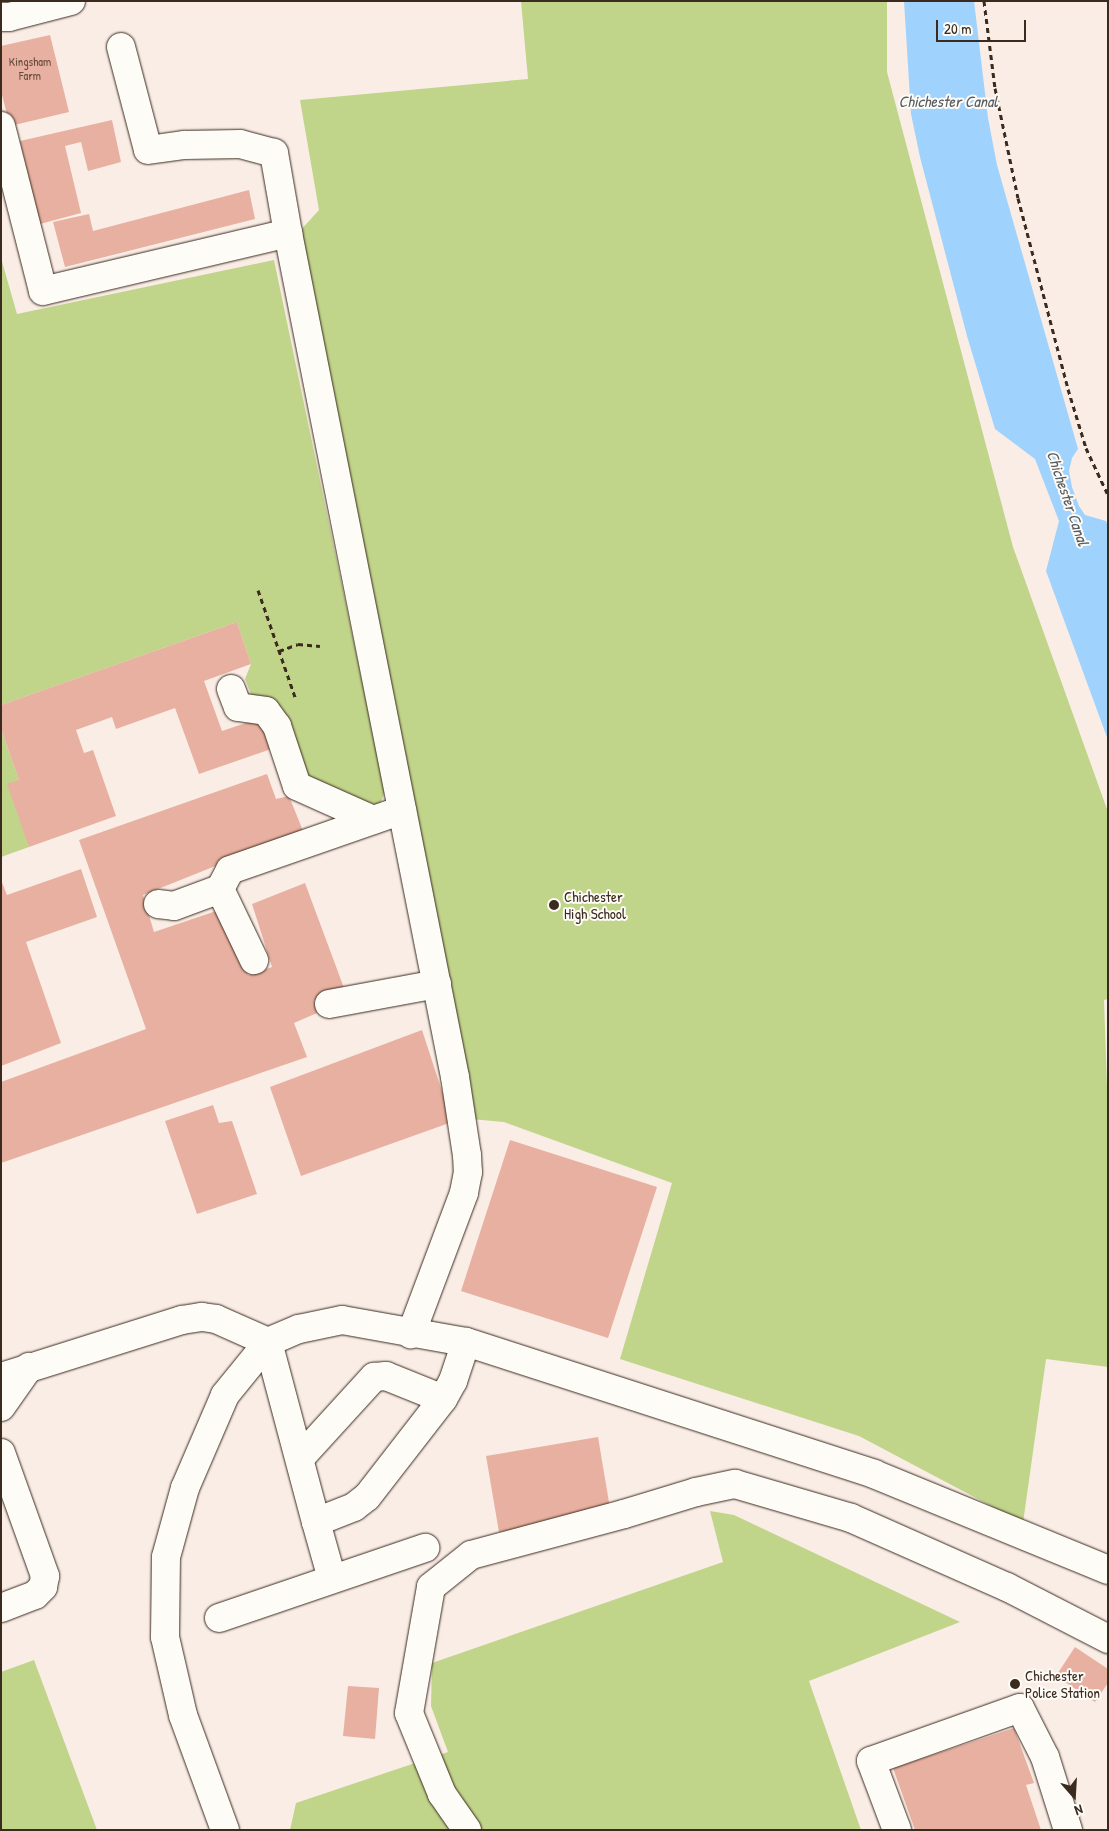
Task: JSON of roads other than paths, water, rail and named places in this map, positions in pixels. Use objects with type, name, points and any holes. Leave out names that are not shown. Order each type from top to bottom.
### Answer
[{"type":"lane","points":[[1,17],[9,17],[71,1]]},
{"type":"lane","points":[[121,47],[148,150],[185,145],[240,144],[274,153],[288,233],[455,1077],[468,1156],[468,1172],[464,1193],[411,1334]]},
{"type":"lane","points":[[1,126],[44,291],[288,233]]},
{"type":"lane","points":[[231,689],[238,707],[266,711],[277,726],[297,786],[374,820]]},
{"type":"lane","points":[[158,904],[174,906],[220,889],[230,870],[402,810]]},
{"type":"lane","points":[[220,889],[254,960]]},
{"type":"lane","points":[[329,1004],[437,984]]},
{"type":"lane","points":[[1,1377],[182,1320],[202,1317],[216,1319],[268,1342]]},
{"type":"lane","points":[[226,1830],[183,1715],[165,1637],[166,1557],[185,1488],[224,1395],[268,1342],[299,1329],[342,1320],[411,1334],[466,1342],[874,1474],[1108,1570]]},
{"type":"lane","points":[[268,1342],[332,1579]]},
{"type":"lane","points":[[316,1522],[354,1507],[367,1497],[443,1399],[453,1381],[466,1342]]},
{"type":"lane","points":[[1,1406],[29,1367]]},
{"type":"lane","points":[[300,1458],[374,1377],[386,1376],[443,1399]]},
{"type":"lane","points":[[1,1453],[45,1576],[43,1587],[35,1595],[1,1608]]},
{"type":"lane","points":[[467,1830],[442,1794],[410,1713],[431,1587],[471,1555],[624,1514],[696,1492],[735,1484],[851,1518],[1007,1587],[1108,1639]]},
{"type":"lane","points":[[219,1618],[425,1548]]},
{"type":"lane","points":[[897,1830],[872,1761],[1020,1708],[1045,1757],[1068,1830]]},
{"type":"water","name":"Chichester Canal","points":[[904,1],[974,1],[988,118],[997,165],[1078,449],[1072,458],[1069,471],[1072,487],[1079,506],[1085,515],[1106,521],[1108,526],[1108,740],[1046,571],[1059,521],[1035,459],[995,429],[967,336],[920,157],[911,114]]},
{"type":"place","name":"Chichester High School","points":[[554,905]]},
{"type":"place","name":"Chichester Police Station","points":[[1015,1684]]}]
